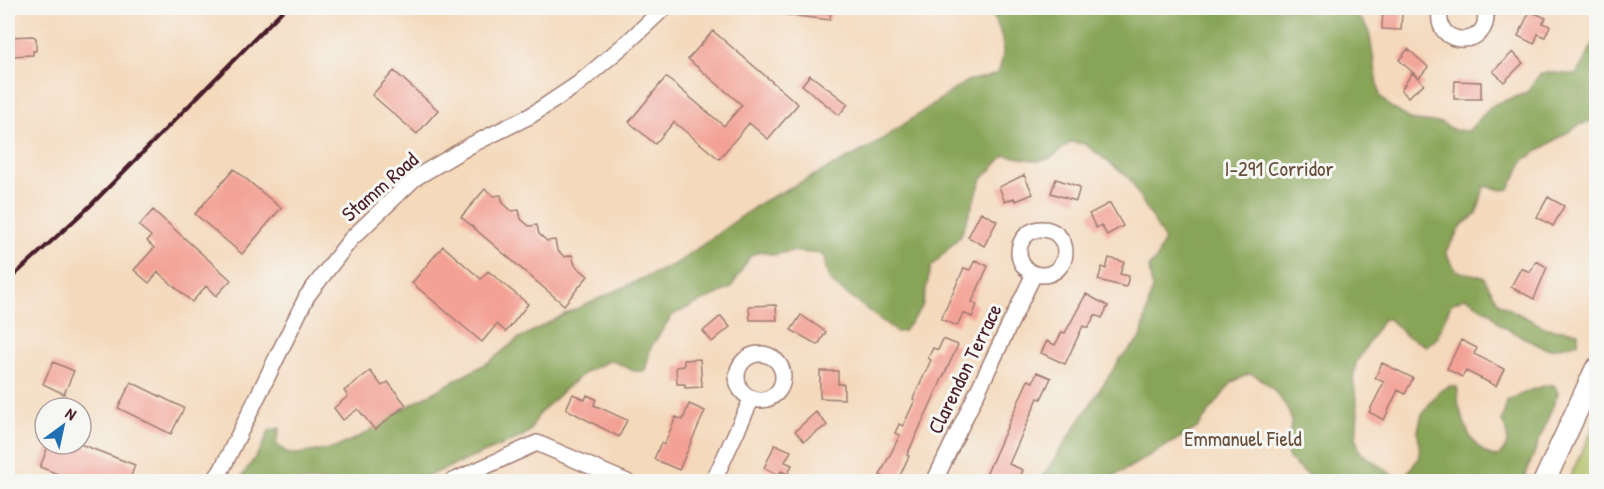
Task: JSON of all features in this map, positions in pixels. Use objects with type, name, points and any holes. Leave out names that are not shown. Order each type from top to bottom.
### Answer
[{"type":"main road","points":[[1544,482],[1596,369]]},
{"type":"street","name":"Stamm Road","points":[[213,482],[221,471],[307,296],[351,239],[416,178],[471,145],[530,116],[578,84],[664,8]]},
{"type":"street","points":[[1441,8],[1440,22],[1443,29],[1461,40],[1468,39],[1481,31],[1486,18],[1484,8]]},
{"type":"street","name":"Clarendon Terrace","points":[[934,482],[1034,274]]},
{"type":"street","points":[[713,482],[752,398]]},
{"type":"street","points":[[451,482],[537,443],[627,482]]},
{"type":"green space","name":"I-291 Corridor","points":[[985,8],[1344,8],[1362,20],[1369,32],[1380,96],[1389,106],[1413,121],[1442,123],[1454,130],[1468,131],[1493,105],[1526,93],[1540,74],[1546,72],[1576,75],[1596,39],[1596,120],[1579,125],[1524,160],[1509,189],[1484,186],[1477,214],[1462,225],[1446,251],[1458,271],[1484,278],[1499,303],[1546,328],[1578,332],[1578,343],[1550,349],[1542,347],[1500,325],[1492,314],[1466,297],[1451,304],[1436,339],[1426,346],[1405,335],[1389,319],[1383,319],[1356,363],[1353,379],[1358,411],[1356,440],[1361,453],[1401,481],[1319,481],[1302,471],[1292,462],[1287,453],[1290,415],[1269,386],[1249,374],[1232,382],[1197,428],[1106,481],[1040,481],[1120,359],[1141,338],[1152,289],[1149,267],[1157,258],[1164,239],[1129,178],[1085,144],[1071,142],[1051,158],[1038,161],[1005,155],[982,179],[961,235],[931,267],[922,307],[904,331],[897,332],[832,283],[822,254],[791,251],[773,255],[761,251],[750,256],[731,288],[672,315],[651,347],[645,371],[634,371],[611,360],[587,371],[539,414],[530,431],[519,438],[416,481],[238,482],[261,449],[269,431],[280,428],[276,444],[289,454],[335,448],[365,434],[392,415],[489,362],[518,339],[565,314],[677,263],[762,202],[872,146],[967,81],[995,75],[1002,59],[1002,40],[996,21]]},
{"type":"green space","points":[[1554,385],[1558,393],[1523,481],[1401,481],[1420,457],[1418,430],[1422,414],[1439,391],[1450,386],[1457,387],[1459,406],[1471,438],[1481,450],[1497,457],[1507,444],[1507,435],[1502,421],[1507,401],[1523,393]]},
{"type":"green space","points":[[1596,422],[1596,481],[1568,481]]},
{"type":"building","points":[[780,8],[831,8],[830,20],[780,14]]},
{"type":"building","points":[[1383,8],[1399,8],[1398,12],[1402,12],[1401,30],[1382,29]]},
{"type":"building","points":[[1530,11],[1546,18],[1543,23],[1550,26],[1545,37],[1538,34],[1534,44],[1518,36]]},
{"type":"building","points":[[713,31],[798,104],[768,139],[749,123],[719,159],[674,122],[655,144],[629,122],[666,77],[724,126],[742,105],[688,59]]},
{"type":"building","points":[[33,36],[36,38],[36,51],[33,51],[33,55],[8,56],[8,37]]},
{"type":"building","points":[[1408,49],[1428,67],[1419,78],[1399,60]]},
{"type":"building","points":[[1513,52],[1523,63],[1504,82],[1493,71]]},
{"type":"building","points":[[394,71],[438,110],[417,134],[372,95]]},
{"type":"building","points":[[1412,73],[1424,84],[1408,97],[1401,90]]},
{"type":"building","points":[[810,75],[848,104],[839,115],[802,85]]},
{"type":"building","points":[[1455,81],[1481,82],[1481,99],[1454,99]]},
{"type":"building","points":[[234,169],[281,208],[242,254],[195,214]]},
{"type":"building","points":[[1024,175],[1033,194],[1016,201],[1014,198],[1005,202],[999,187]]},
{"type":"building","points":[[1056,179],[1080,187],[1076,201],[1051,193]]},
{"type":"building","points":[[485,189],[494,196],[501,195],[503,203],[512,211],[519,210],[521,219],[529,226],[537,225],[539,234],[547,241],[555,240],[557,250],[565,257],[572,255],[575,265],[588,276],[564,305],[461,217]]},
{"type":"building","points":[[1548,197],[1564,206],[1553,226],[1537,217]]},
{"type":"building","points":[[1110,203],[1123,226],[1107,235],[1101,225],[1096,228],[1089,214]]},
{"type":"building","points":[[153,210],[231,280],[216,296],[206,286],[192,302],[158,272],[149,283],[134,270],[154,248],[147,241],[151,236],[139,226]]},
{"type":"building","points":[[981,212],[997,221],[984,246],[968,237]]},
{"type":"building","points":[[443,246],[481,279],[488,271],[528,304],[506,332],[497,324],[482,342],[412,283]]},
{"type":"building","points":[[1109,258],[1124,262],[1120,274],[1129,276],[1126,287],[1098,280],[1102,267],[1106,269]]},
{"type":"building","points":[[975,260],[988,266],[972,302],[977,305],[972,317],[963,313],[957,326],[941,319],[964,268],[970,270]]},
{"type":"building","points":[[1536,261],[1547,267],[1534,299],[1511,287],[1521,268],[1530,272]]},
{"type":"building","points":[[1086,294],[1108,306],[1102,318],[1095,315],[1088,328],[1083,326],[1065,364],[1041,353],[1047,341],[1055,345],[1062,332],[1065,333]]},
{"type":"building","points":[[776,305],[777,320],[750,320],[749,306]]},
{"type":"building","points":[[801,315],[826,332],[818,345],[791,330]]},
{"type":"building","points":[[721,316],[730,327],[712,342],[703,331]]},
{"type":"building","points":[[943,339],[958,345],[907,455],[909,456],[897,482],[893,482],[880,475],[900,435],[895,433],[899,424],[903,426],[915,400],[913,399],[931,360],[928,358],[933,348],[938,350]]},
{"type":"building","points":[[1461,340],[1477,348],[1474,354],[1504,369],[1496,386],[1466,371],[1462,377],[1447,369]]},
{"type":"building","points":[[700,359],[702,387],[685,388],[685,384],[677,384],[676,367],[684,366],[684,360]]},
{"type":"building","points":[[53,362],[74,371],[64,394],[43,384]]},
{"type":"building","points":[[1382,363],[1413,378],[1405,394],[1398,390],[1384,420],[1369,412],[1384,382],[1375,378]]},
{"type":"building","points":[[370,371],[382,386],[388,382],[406,405],[375,430],[358,409],[343,420],[334,408],[348,396],[344,391]]},
{"type":"building","points":[[820,371],[838,371],[838,384],[844,384],[844,399],[820,398]]},
{"type":"building","points":[[1037,372],[1051,378],[1041,399],[1038,398],[1009,464],[1023,470],[1018,482],[983,482],[1028,380],[1033,382]]},
{"type":"building","points":[[131,382],[184,408],[171,434],[118,408]]},
{"type":"building","points":[[573,394],[585,400],[587,395],[596,399],[594,405],[627,420],[619,437],[566,409]]},
{"type":"building","points":[[689,404],[705,411],[679,470],[654,459],[661,443],[664,445],[676,417],[683,420]]},
{"type":"building","points":[[816,412],[827,425],[804,441],[795,431]]},
{"type":"building","points":[[775,444],[791,451],[785,462],[792,465],[788,474],[781,471],[779,475],[764,468]]},
{"type":"building","points":[[93,449],[135,465],[129,482],[78,482],[40,467],[44,456],[93,456]]},
{"type":"railway","points":[[8,281],[90,206],[285,8]]},
{"type":"park label","name":"Emmanuel Field","points":[[1243,439]]}]
